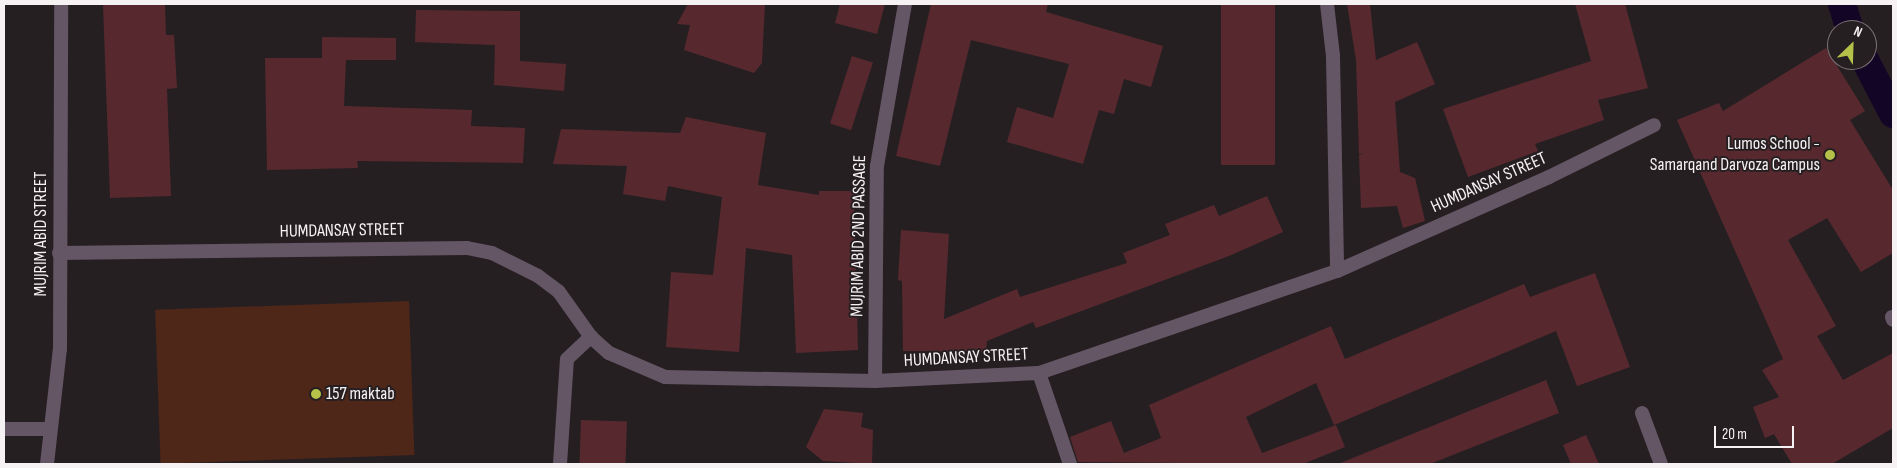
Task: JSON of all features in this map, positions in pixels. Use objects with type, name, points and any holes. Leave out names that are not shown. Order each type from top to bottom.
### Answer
[{"type":"street","name":"MUJRIM ABID STREET","points":[[47,464],[60,349],[61,4]]},
{"type":"street","name":"MUJRIM ABID 2ND PASSAGE","points":[[876,381],[877,166],[905,4]]},
{"type":"street","points":[[1327,4],[1333,56],[1337,271]]},
{"type":"street","name":"HUMDANSAY STREET","points":[[59,253],[467,248],[492,254],[538,276],[559,292],[591,337],[609,353],[665,376],[876,381],[1039,373],[1337,271],[1549,177],[1654,125]]},
{"type":"street","points":[[560,464],[566,360],[591,337]]},
{"type":"street","points":[[1039,373],[1070,464]]},
{"type":"street","points":[[1642,413],[1661,464]]},
{"type":"street","points":[[4,429],[50,430]]},
{"type":"shaded area","points":[[409,301],[414,455],[161,464],[155,310]]},
{"type":"building","points":[[103,4],[165,4],[166,35],[174,35],[177,88],[167,89],[171,196],[110,198]]},
{"type":"building","points":[[688,4],[765,4],[762,63],[754,73],[684,50],[690,25],[677,24]]},
{"type":"building","points":[[840,4],[885,4],[877,34],[835,23]]},
{"type":"building","points":[[931,4],[1048,4],[1046,12],[1163,46],[1151,87],[1124,79],[1114,114],[1099,110],[1083,164],[1007,142],[1017,107],[1053,118],[1069,64],[971,40],[940,166],[896,156]]},
{"type":"building","points":[[1221,4],[1275,4],[1275,165],[1221,165]]},
{"type":"building","points":[[1347,4],[1370,4],[1376,60],[1417,42],[1435,84],[1395,102],[1400,172],[1415,178],[1425,221],[1403,228],[1397,206],[1361,208],[1359,155],[1364,153],[1359,154],[1356,60]]},
{"type":"building","points":[[1575,4],[1625,4],[1648,88],[1598,100],[1604,120],[1535,144],[1538,151],[1468,177],[1443,109],[1591,61]]},
{"type":"building","points":[[416,10],[520,11],[520,61],[566,64],[564,91],[494,85],[495,45],[415,42]]},
{"type":"building","points":[[322,37],[396,38],[396,60],[346,60],[344,106],[472,110],[471,126],[525,128],[523,163],[357,161],[358,168],[267,170],[265,58],[322,58]]},
{"type":"building","points":[[1826,48],[1827,70],[1840,70],[1865,111],[1850,120],[1893,190],[1893,253],[1861,272],[1827,218],[1788,240],[1836,326],[1817,336],[1843,380],[1893,353],[1893,428],[1832,464],[1792,464],[1774,434],[1765,438],[1753,407],[1779,397],[1762,370],[1783,359],[1677,120],[1719,103],[1723,111]]},
{"type":"building","points":[[852,56],[873,63],[851,130],[830,124]]},
{"type":"building","points":[[686,117],[766,133],[758,185],[819,195],[819,191],[854,191],[858,350],[796,353],[792,255],[746,248],[739,352],[666,347],[671,272],[713,275],[722,197],[668,186],[665,201],[623,194],[627,166],[553,164],[561,129],[680,133]]},
{"type":"building","points":[[1267,196],[1283,232],[1229,256],[1036,328],[1033,322],[987,341],[986,352],[903,351],[902,281],[898,280],[901,230],[949,234],[944,319],[1017,289],[1020,297],[1127,263],[1123,253],[1170,235],[1165,224],[1214,205],[1219,216]]},
{"type":"building","points":[[1595,273],[1630,367],[1577,386],[1556,331],[1334,425],[1316,383],[1246,417],[1262,453],[1336,425],[1345,447],[1303,464],[1078,462],[1070,437],[1111,421],[1124,453],[1161,438],[1149,405],[1331,326],[1345,359],[1524,284],[1530,297]]},
{"type":"building","points":[[1546,380],[1559,413],[1430,464],[1338,464]]},
{"type":"building","points":[[824,409],[863,413],[861,427],[873,430],[872,464],[823,461],[806,447]]},
{"type":"building","points":[[581,420],[627,422],[625,464],[579,464]]},
{"type":"building","points":[[1586,435],[1599,464],[1571,464],[1563,445]]},
{"type":"waterway","points":[[1842,4],[1847,20]]},
{"type":"waterway","points":[[1870,70],[1893,114]]},
{"type":"place","name":"Lumos School - Samarqand Darvoza Campus","points":[[1830,155]]},
{"type":"place","name":"157 maktab","points":[[316,394]]}]
